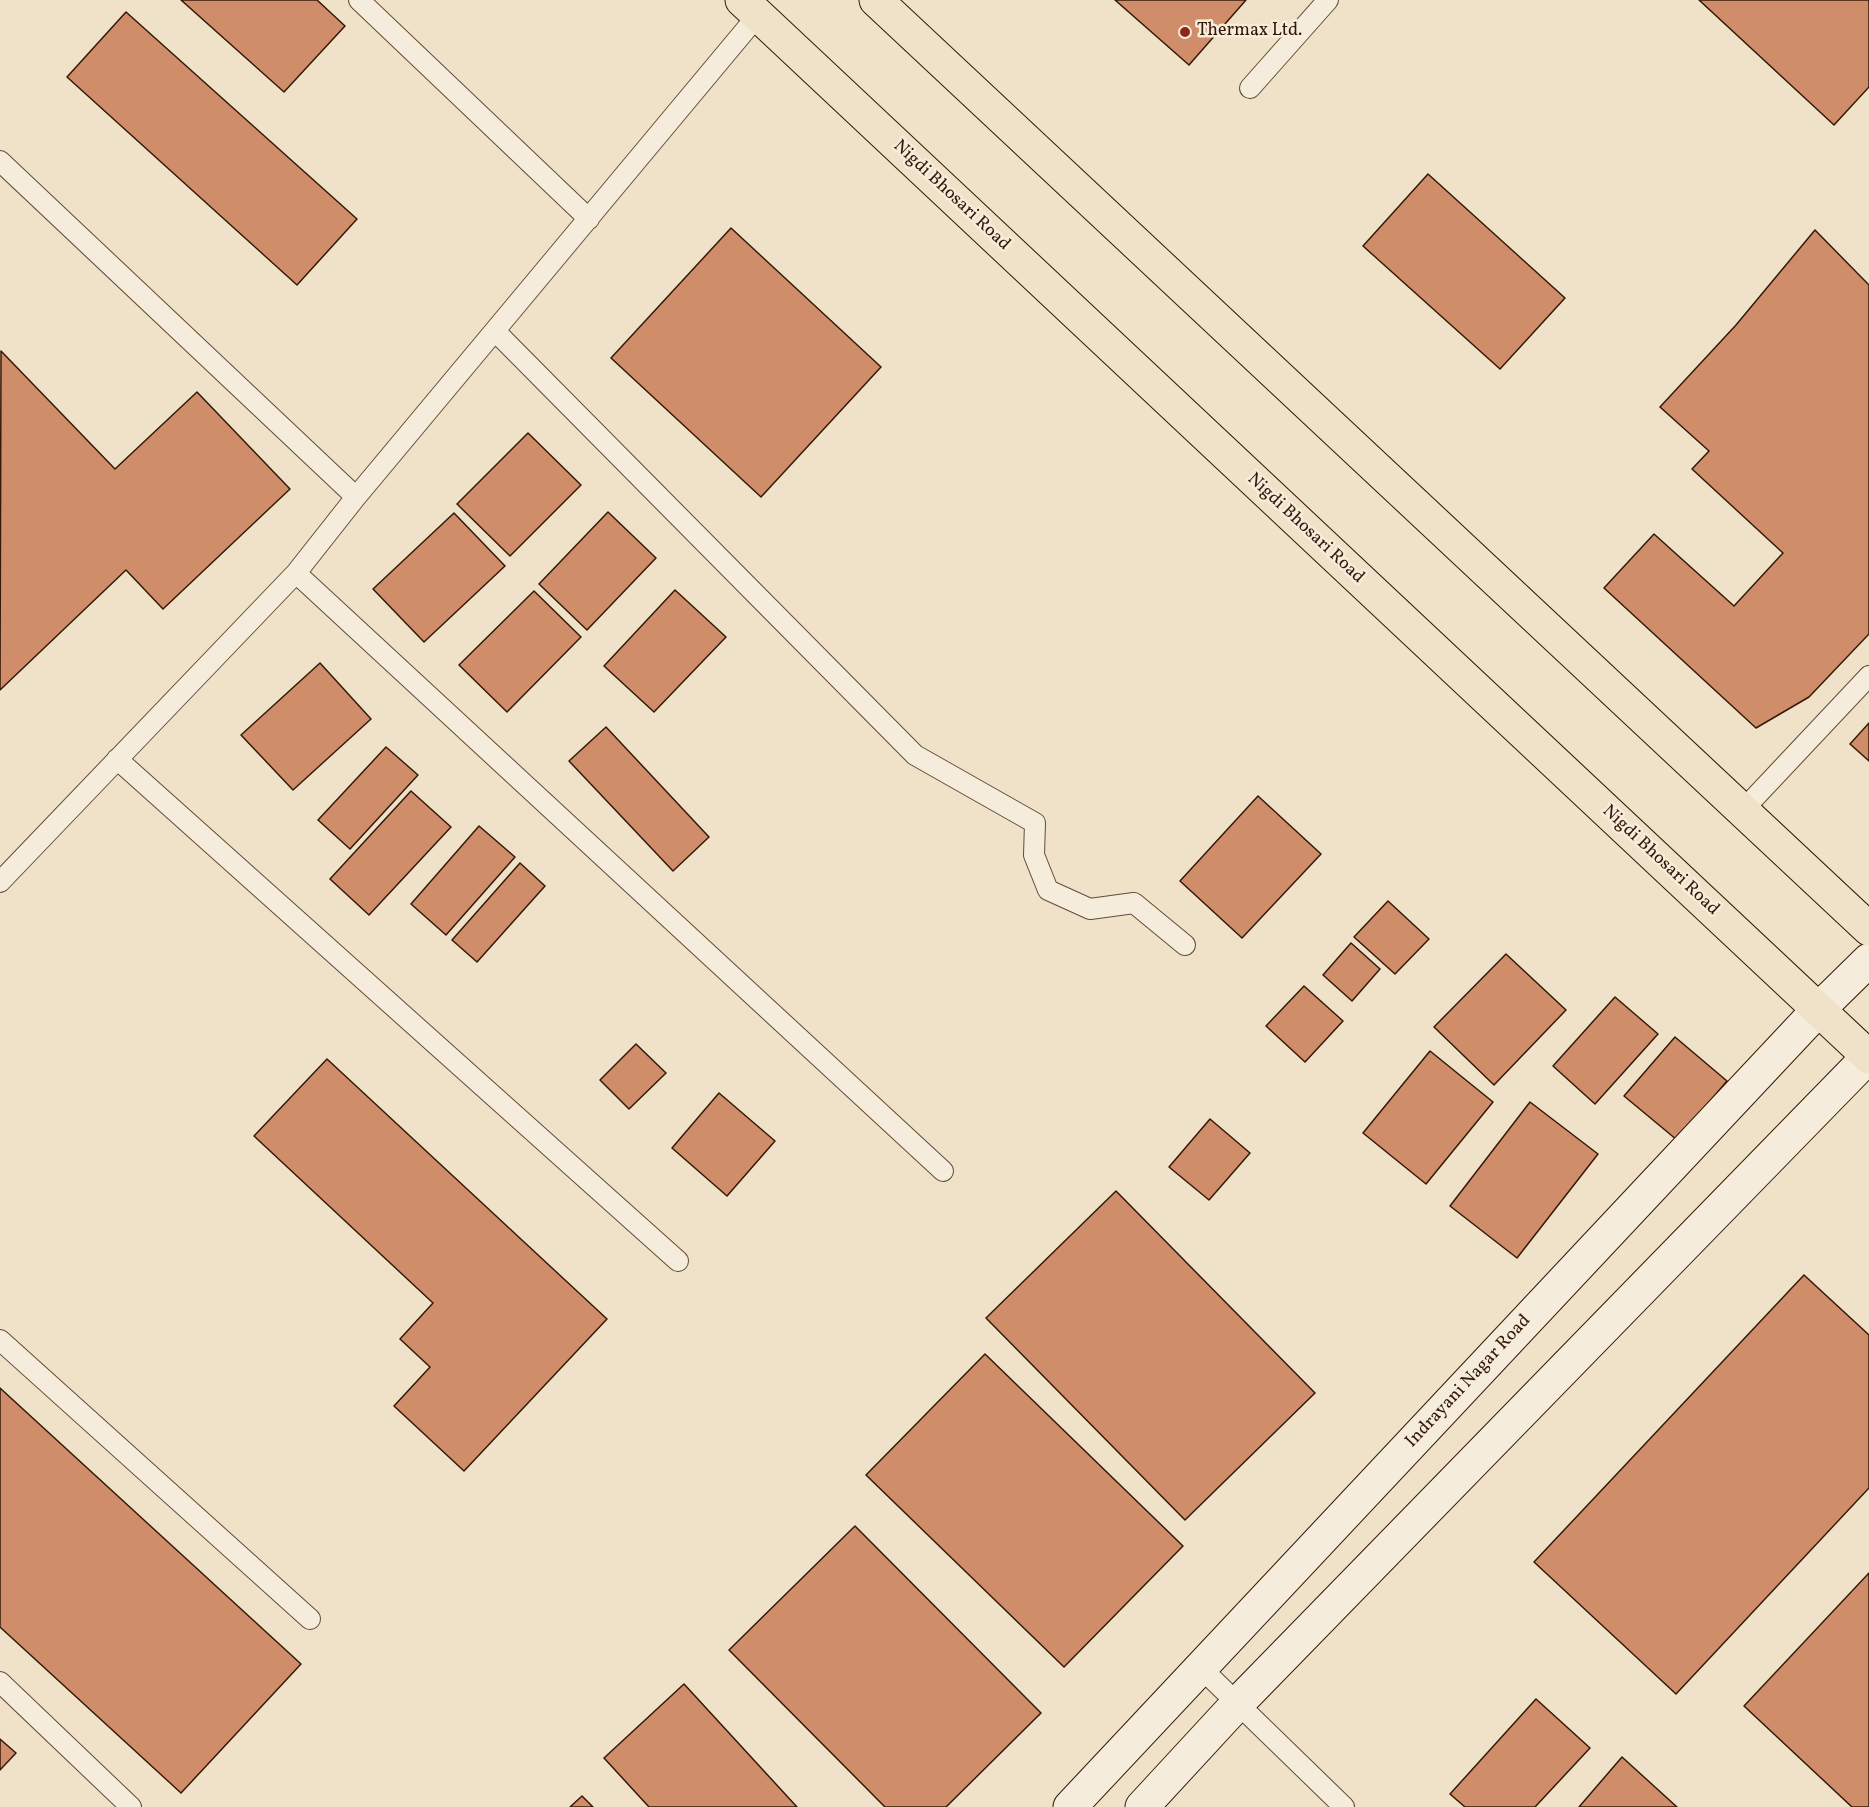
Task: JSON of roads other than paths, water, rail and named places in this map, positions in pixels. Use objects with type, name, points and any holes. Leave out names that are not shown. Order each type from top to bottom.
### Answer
[{"type":"main road","points":[[876,0],[1869,929]]},
{"type":"main road","name":"Nigdi Bhosari Road","points":[[750,8],[1869,1057]]},
{"type":"main road","name":"Indrayani Nagar Road","points":[[1070,1807],[1818,1010],[1869,960]]},
{"type":"main road","points":[[1142,1807],[1238,1704],[1869,1057]]},
{"type":"lane","points":[[359,0],[589,219]]},
{"type":"lane","points":[[1250,87],[1328,0]]},
{"type":"lane","points":[[0,882],[296,573],[356,497],[589,219],[750,8]]},
{"type":"lane","points":[[0,161],[356,497]]},
{"type":"lane","points":[[495,331],[915,755],[1035,823],[1034,855],[1048,890],[1090,909],[1134,903],[1185,945]]},
{"type":"lane","points":[[296,573],[943,1170]]},
{"type":"lane","points":[[1742,811],[1869,676]]},
{"type":"lane","points":[[117,759],[678,1261]]},
{"type":"lane","points":[[0,1340],[310,1619]]},
{"type":"lane","points":[[1201,1668],[1344,1807]]},
{"type":"lane","points":[[0,1682],[131,1807]]},
{"type":"place","name":"Thermax Ltd.","points":[[1185,32]]}]
